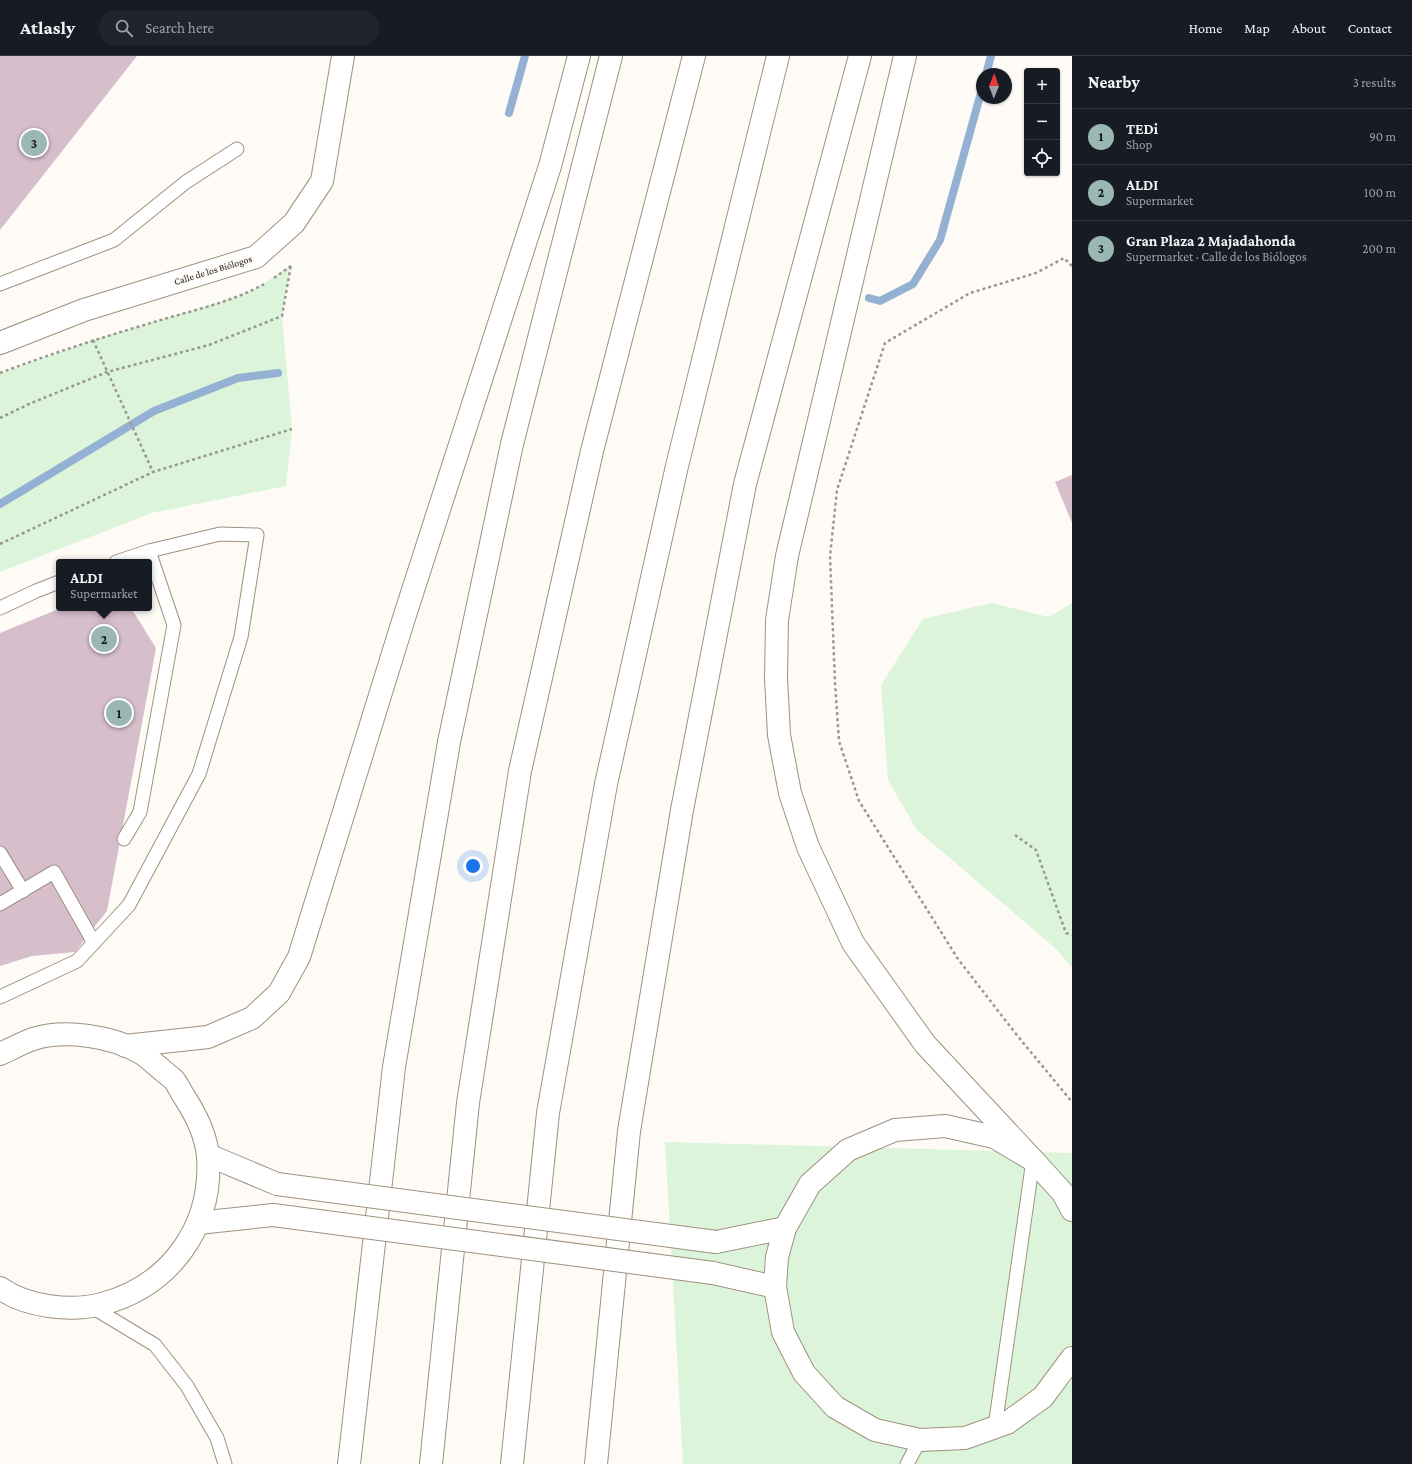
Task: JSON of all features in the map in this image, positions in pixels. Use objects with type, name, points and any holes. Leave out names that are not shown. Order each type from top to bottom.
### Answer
[{"type":"main road","name":"Calle de los Biólogos","points":[[0,343],[84,310],[256,257],[294,223],[322,181],[342,56]]},
{"type":"main road","points":[[125,1046],[208,1037],[252,1018],[279,993],[300,957],[404,618],[550,166],[580,56]]},
{"type":"main road","points":[[349,1464],[394,1066],[449,742],[512,444],[611,56]]},
{"type":"main road","points":[[431,1464],[468,1103],[520,771],[592,451],[694,56]]},
{"type":"main road","points":[[512,1464],[548,1113],[606,784],[677,466],[778,56]]},
{"type":"main road","points":[[596,1464],[629,1132],[682,810],[745,484],[860,56]]},
{"type":"main road","points":[[905,56],[787,556],[777,620],[776,678],[779,735],[790,793],[808,847],[853,943],[925,1044],[1063,1193],[1072,1210]]},
{"type":"main road","points":[[0,1054],[34,1039],[70,1034],[107,1039],[141,1053],[174,1080],[196,1115],[208,1155],[207,1190],[198,1223],[185,1248],[167,1270],[145,1287],[120,1299],[92,1306],[62,1308],[32,1302],[1,1292]]},
{"type":"main road","points":[[1033,1160],[994,1137],[945,1126],[895,1130],[848,1150],[810,1184],[785,1228],[778,1257],[775,1287],[783,1332],[804,1373],[835,1407],[875,1430],[920,1440],[965,1438],[1007,1423],[1043,1397],[1072,1358]]},
{"type":"main road","points":[[208,1155],[277,1184],[716,1242],[785,1228]]},
{"type":"main road","points":[[198,1223],[273,1215],[713,1272],[775,1287]]},
{"type":"lane","points":[[0,284],[114,240],[186,182],[236,149]]},
{"type":"lane","points":[[0,997],[77,960],[129,905],[199,774],[241,636],[257,535],[220,534],[149,550],[124,559]]},
{"type":"lane","points":[[149,550],[152,559]]},
{"type":"lane","points":[[124,839],[140,812],[174,626],[152,559]]},
{"type":"lane","points":[[0,608],[36,590],[56,583]]},
{"type":"lane","points":[[0,853],[23,891]]},
{"type":"lane","points":[[0,904],[54,872],[94,943]]},
{"type":"lane","points":[[995,1427],[1033,1160]]},
{"type":"lane","points":[[92,1306],[155,1345],[187,1386],[217,1438],[225,1464]]},
{"type":"lane","points":[[907,1464],[920,1440]]},
{"type":"path","points":[[1072,266],[1064,258],[1036,273],[970,293],[884,343],[837,490],[830,556],[839,741],[859,801],[958,959],[1016,1034],[1072,1102]]},
{"type":"path","points":[[0,373],[94,340],[223,301],[254,290],[291,265],[282,316],[209,345],[107,372],[29,404],[0,418]]},
{"type":"path","points":[[94,340],[123,408],[153,472]]},
{"type":"path","points":[[0,544],[153,472],[292,429]]},
{"type":"path","points":[[1015,835],[1036,850],[1066,933],[1072,936]]},
{"type":"green space","points":[[291,265],[282,316],[292,429],[286,486],[152,513],[0,572],[0,374],[93,340],[223,301],[254,290]]},
{"type":"green space","points":[[991,603],[1049,617],[1072,603],[1072,967],[1054,947],[917,830],[888,780],[881,685],[923,619]]},
{"type":"green space","points":[[665,1142],[1072,1153],[1072,1464],[683,1464]]},
{"type":"building","points":[[0,56],[137,56],[0,230]]},
{"type":"building","points":[[1072,475],[1072,523],[1055,482]]},
{"type":"building","points":[[56,610],[133,611],[156,648],[107,911],[75,952],[32,956],[0,966],[0,633]]},
{"type":"waterway","points":[[509,113],[525,56]]},
{"type":"waterway","points":[[988,68],[991,56]]},
{"type":"waterway","points":[[869,298],[880,301],[913,284],[940,240],[978,104]]},
{"type":"waterway","points":[[0,504],[154,411],[238,378],[278,373]]},
{"type":"place","name":"Gran Plaza 2 Majadahonda","points":[[34,143]]},
{"type":"place","name":"ALDI","points":[[104,639]]},
{"type":"place","name":"TEDi","points":[[119,713]]}]
